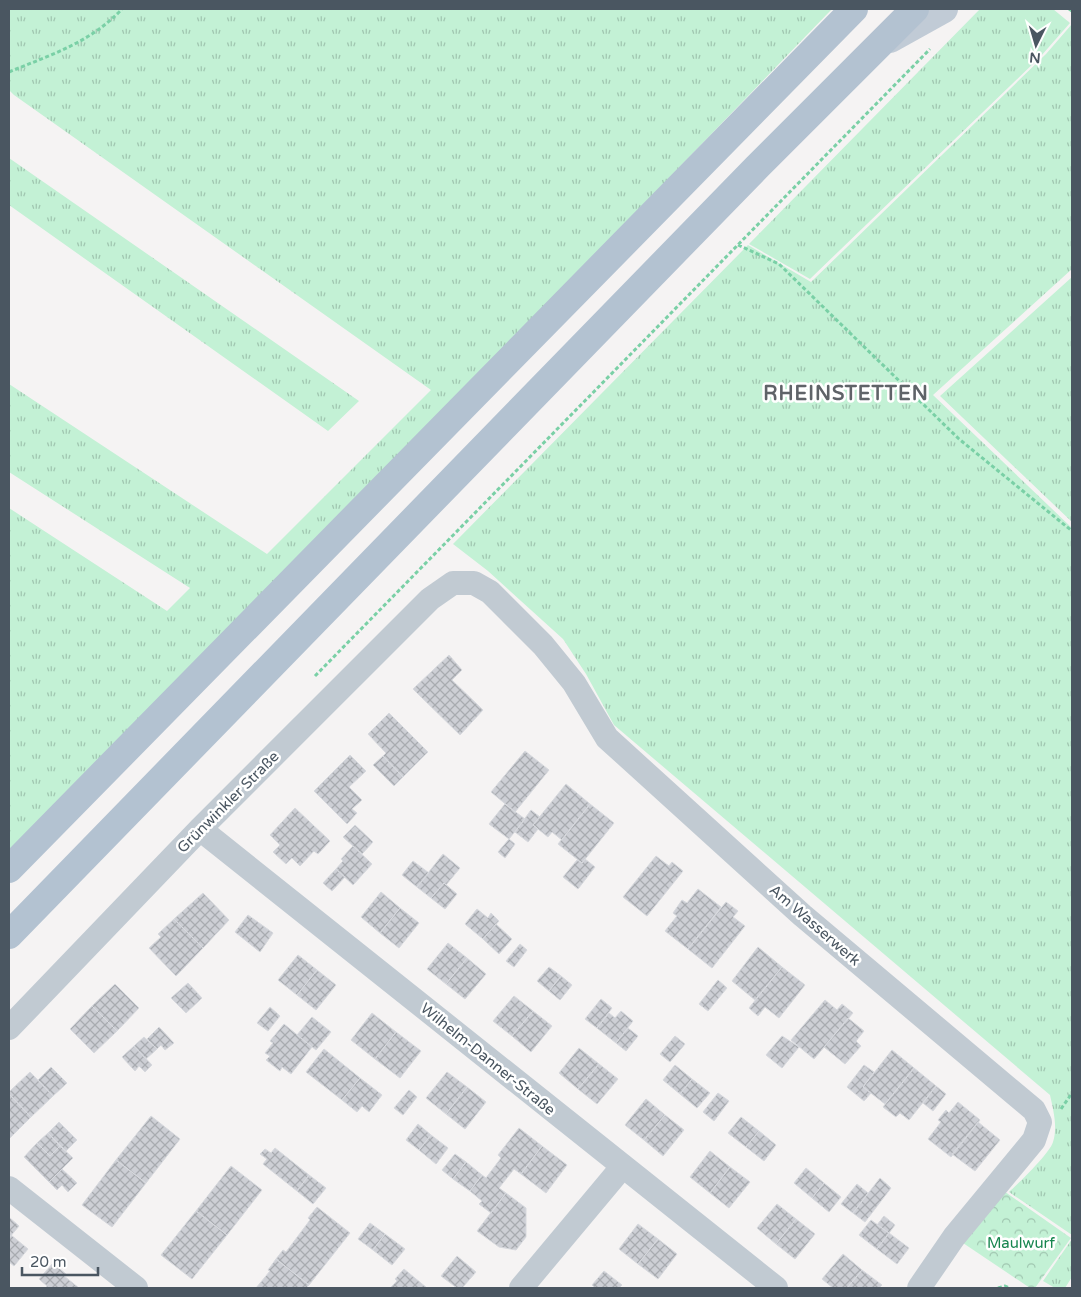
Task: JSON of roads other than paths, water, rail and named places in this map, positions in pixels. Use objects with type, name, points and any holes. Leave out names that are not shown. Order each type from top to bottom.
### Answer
[{"type":"main road","points":[[9,869],[854,9]]},
{"type":"main road","points":[[9,934],[877,45],[915,9]]},
{"type":"main road","points":[[877,45],[944,9]]},
{"type":"street","name":"Grünwinkler Straße","points":[[9,1028],[200,829],[430,599],[453,583]]},
{"type":"street","name":"Am Wasserwerk","points":[[453,583],[474,583],[490,592],[544,645],[574,683],[608,738],[802,915],[1034,1110],[1040,1122],[1034,1140],[954,1237],[919,1288]]},
{"type":"street","name":"Wilhelm-Danner-Straße","points":[[200,829],[776,1288]]},
{"type":"street","points":[[521,1288],[623,1166]]},
{"type":"street","points":[[9,1188],[136,1288]]},
{"type":"district","name":"RHEINSTETTEN","points":[[846,393]]},
{"type":"park label","name":"Maulwurf","points":[[1021,1243]]}]
